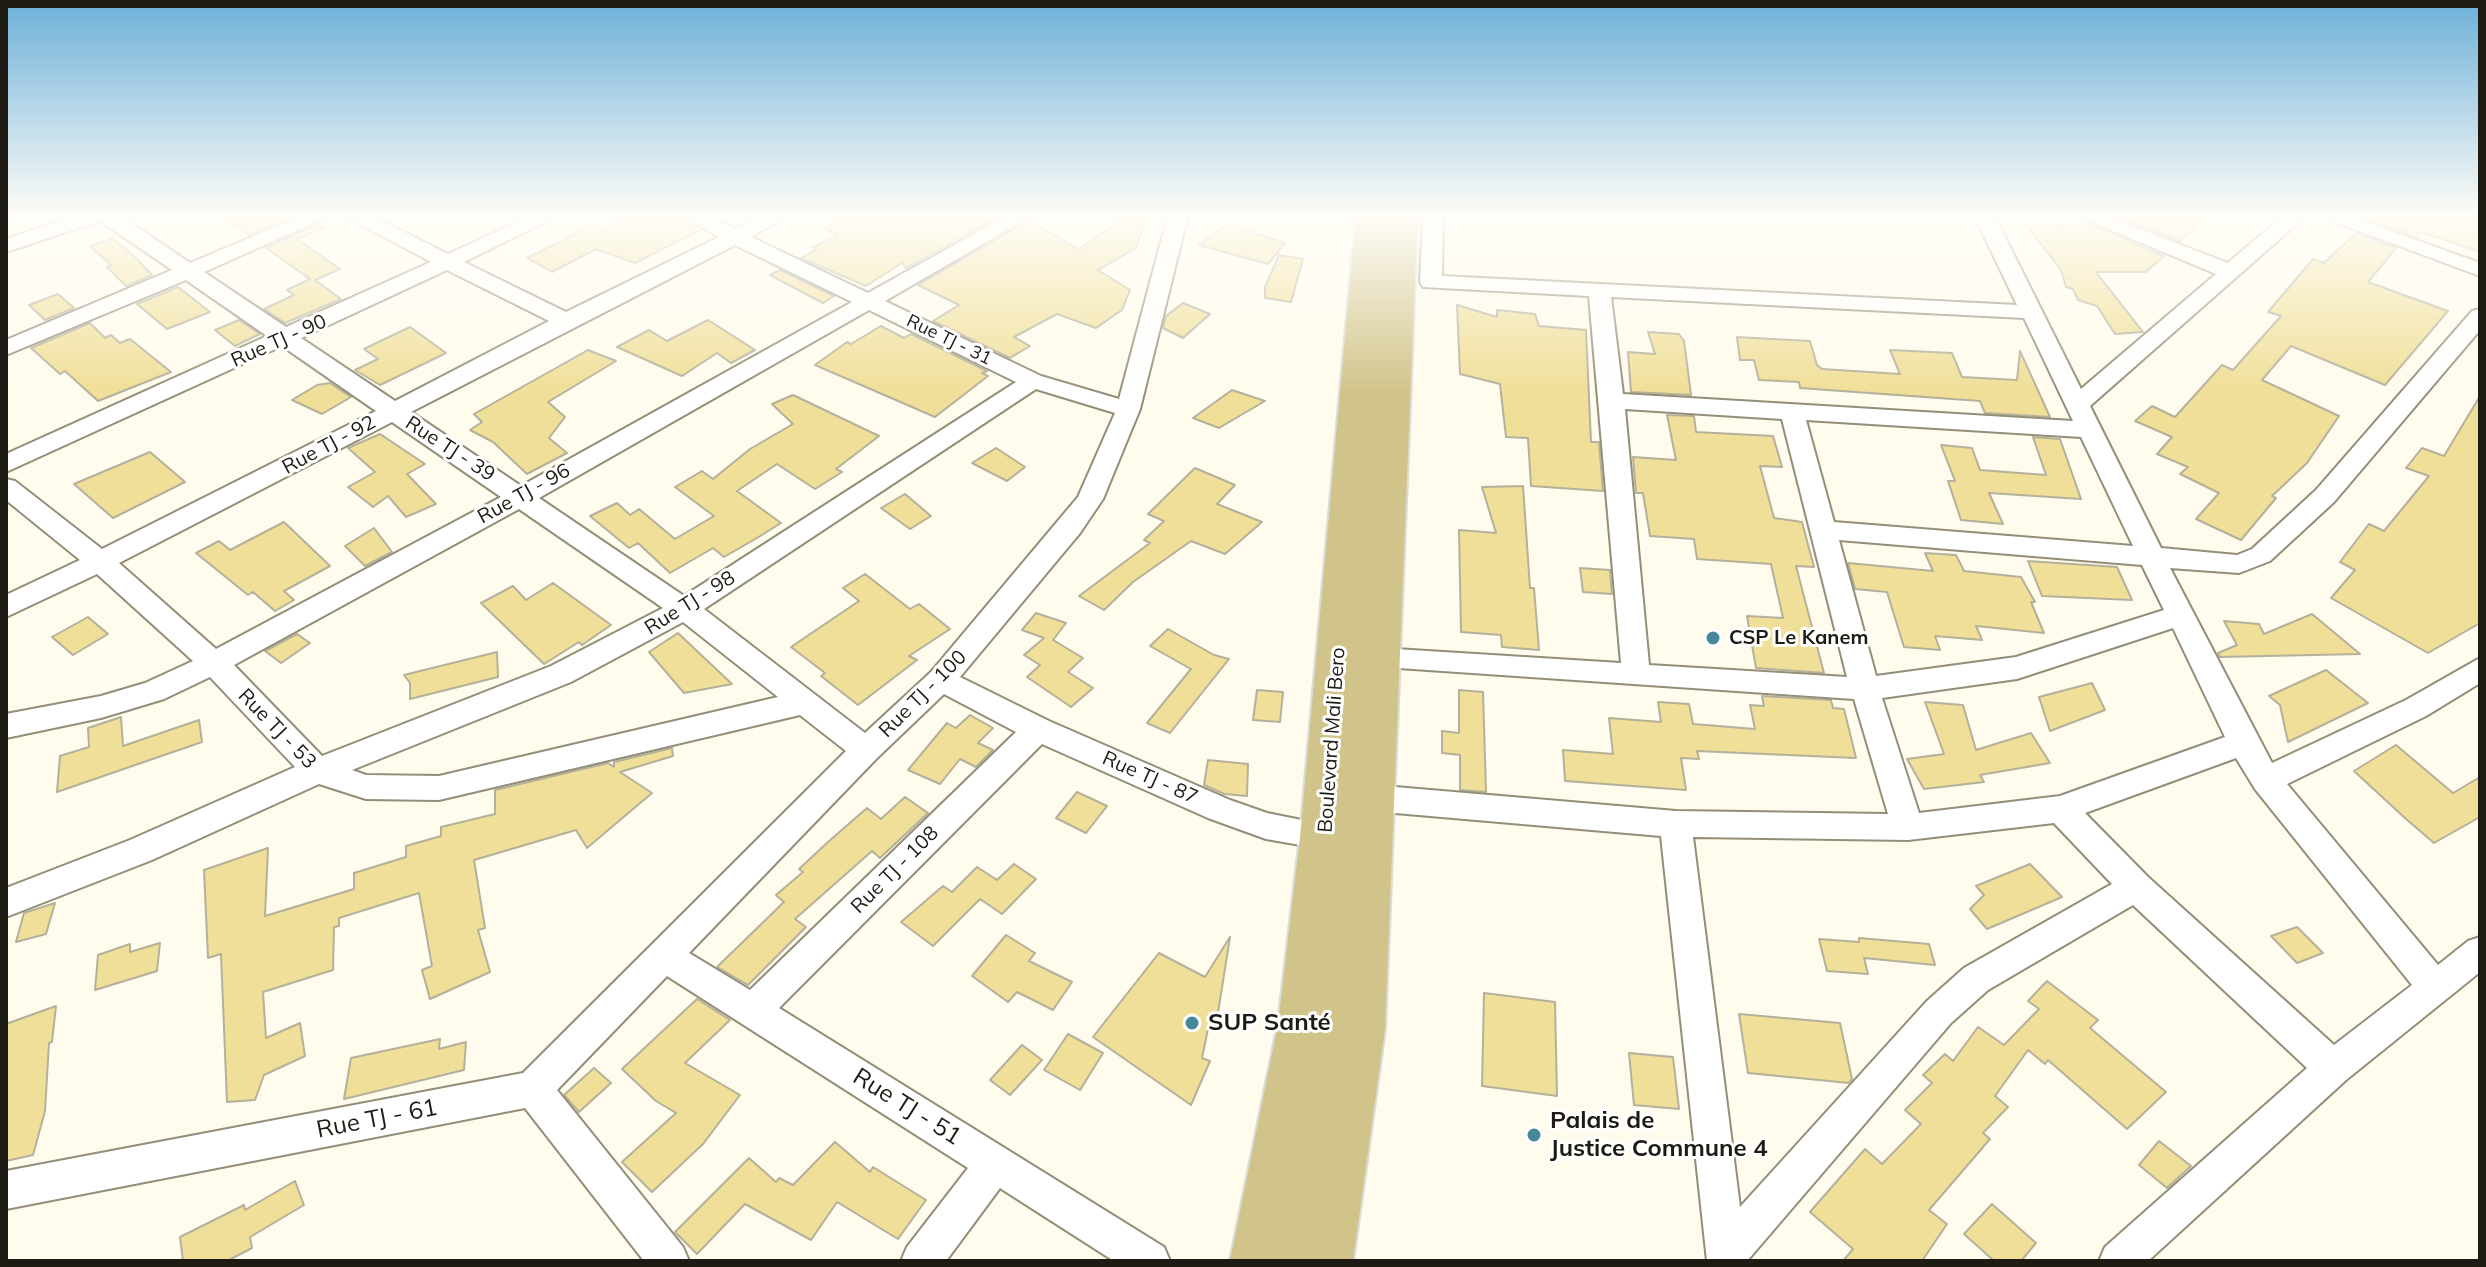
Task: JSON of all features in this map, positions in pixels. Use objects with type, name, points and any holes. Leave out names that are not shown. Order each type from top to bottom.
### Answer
[{"type":"main road","name":"Boulevard Mali Bero","points":[[1261,1261],[1283,1159],[1306,1024],[1325,837],[1368,274]]},
{"type":"main road","name":"Boulevard Mali Bero","points":[[1322,1261],[1357,1029],[1371,820],[1398,274]]},
{"type":"street","points":[[6,348],[182,274]]},
{"type":"street","name":"Rue TJ - 39","points":[[187,274],[522,496],[684,609],[866,750]]},
{"type":"street","name":"Rue TJ - 90","points":[[6,464],[424,274]]},
{"type":"street","points":[[474,274],[566,321]]},
{"type":"street","name":"Rue TJ - 92","points":[[6,607],[100,562],[659,274]]},
{"type":"street","name":"Rue TJ - 31","points":[[815,274],[1033,381],[1128,409]]},
{"type":"street","name":"Rue TJ - 96","points":[[6,726],[101,707],[154,691],[214,663],[522,496],[918,274]]},
{"type":"street","name":"Rue TJ - 100","points":[[533,1089],[866,750],[941,680],[1071,527],[1090,499],[1128,409],[1163,274]]},
{"type":"street","points":[[1431,274],[1431,282],[2031,312]]},
{"type":"street","points":[[2013,274],[2243,743],[2266,780],[2434,986]]},
{"type":"street","points":[[2077,405],[2229,274]]},
{"type":"street","points":[[1599,290],[1636,676]]},
{"type":"street","points":[[1823,530],[2239,564],[2261,555],[2325,496],[2480,316]]},
{"type":"street","name":"Rue TJ - 98","points":[[6,903],[141,850],[317,771],[561,674],[684,609],[1033,381]]},
{"type":"street","points":[[1612,401],[2089,430]]},
{"type":"street","points":[[1792,412],[1865,689],[1908,827]]},
{"type":"street","name":"Rue TJ - 53","points":[[6,487],[100,562],[214,663],[317,771],[366,787],[395,790],[439,788],[802,703]]},
{"type":"street","points":[[1379,659],[1865,689],[2017,668],[2072,653],[2180,615]]},
{"type":"street","points":[[2266,780],[2416,708],[2480,669]]},
{"type":"street","name":"Rue TJ - 87","points":[[941,680],[1038,729],[1219,809],[1266,826],[1325,837],[1371,820],[1908,827],[2061,809],[2243,743]]},
{"type":"street","name":"Rue TJ - 108","points":[[753,1011],[1038,729]]},
{"type":"street","points":[[2061,809],[2136,887],[2333,1068]]},
{"type":"street","points":[[1676,824],[1726,1256]]},
{"type":"street","points":[[1726,1256],[1939,1012],[1976,979],[2136,887]]},
{"type":"street","points":[[2119,1261],[2333,1068],[2480,952]]},
{"type":"street","name":"Rue TJ - 51","points":[[664,955],[1150,1261]]},
{"type":"street","points":[[533,1089],[669,1261]]},
{"type":"street","name":"Rue TJ - 61","points":[[6,1190],[533,1089]]},
{"type":"street","points":[[921,1261],[996,1162]]},
{"type":"building","points":[[114,274],[152,275],[126,286]]},
{"type":"building","points":[[303,274],[328,274],[315,280],[341,299],[285,323],[264,309],[294,295],[287,290],[310,279]]},
{"type":"building","points":[[789,274],[834,296],[823,303],[770,275]]},
{"type":"building","points":[[838,274],[885,274],[866,286]]},
{"type":"building","points":[[937,274],[1105,274],[1130,290],[1122,310],[1096,328],[1057,314],[1014,337],[1030,346],[1010,358],[933,321],[959,305],[918,285]]},
{"type":"building","points":[[1271,274],[1299,274],[1291,302],[1265,298],[1265,287]]},
{"type":"building","points":[[2062,274],[2098,274],[2143,332],[2115,334],[2097,306],[2078,300],[2073,289],[2066,287]]},
{"type":"building","points":[[2300,274],[2374,274],[2368,282],[2448,311],[2385,385],[2291,346],[2262,380],[2339,416],[2307,463],[2272,496],[2276,498],[2241,540],[2196,519],[2219,493],[2180,474],[2188,467],[2157,454],[2172,437],[2135,421],[2152,406],[2175,417],[2222,365],[2233,370],[2281,316],[2268,312]]},
{"type":"building","points":[[178,287],[210,312],[167,329],[137,304]]},
{"type":"building","points":[[58,294],[74,308],[45,320],[29,305]]},
{"type":"building","points":[[1183,303],[1210,314],[1183,338],[1163,328],[1166,316]]},
{"type":"building","points":[[1457,305],[1497,317],[1497,310],[1535,314],[1539,326],[1586,330],[1591,442],[1599,442],[1603,491],[1531,486],[1528,438],[1506,437],[1500,384],[1460,374]]},
{"type":"building","points":[[239,320],[260,334],[235,346],[215,330]]},
{"type":"building","points":[[708,320],[755,350],[731,363],[717,353],[682,376],[617,347],[649,330],[667,341]]},
{"type":"building","points":[[90,323],[105,338],[111,335],[120,343],[130,339],[171,372],[98,401],[65,371],[60,374],[31,348]]},
{"type":"building","points":[[881,326],[904,338],[911,334],[987,371],[982,373],[988,376],[935,417],[815,365],[847,342],[851,344]]},
{"type":"building","points":[[410,327],[446,353],[380,385],[355,370],[378,359],[364,349]]},
{"type":"building","points":[[1648,332],[1679,334],[1684,341],[1691,395],[1631,392],[1628,352],[1655,354]]},
{"type":"building","points":[[1737,337],[1810,341],[1817,365],[1822,369],[1900,374],[1890,350],[1952,353],[1962,377],[2017,380],[2020,351],[2050,417],[1985,413],[1980,401],[1800,388],[1799,382],[1759,380],[1754,360],[1740,360]]},
{"type":"building","points":[[588,350],[616,361],[548,402],[565,417],[549,438],[567,453],[527,474],[493,442],[470,430],[482,422],[474,414]]},
{"type":"building","points":[[330,383],[351,397],[322,414],[292,400],[317,385]]},
{"type":"building","points":[[1232,390],[1265,401],[1219,428],[1193,418]]},
{"type":"building","points":[[793,395],[879,436],[836,469],[842,472],[815,489],[777,464],[737,491],[781,523],[757,538],[724,557],[713,548],[670,573],[638,543],[629,548],[590,516],[617,503],[630,515],[639,509],[675,539],[714,516],[675,487],[702,471],[713,479],[750,449],[793,424],[772,404]]},
{"type":"building","points":[[2480,396],[2480,623],[2428,653],[2331,598],[2355,570],[2340,562],[2369,524],[2384,531],[2429,476],[2406,468],[2422,448],[2444,456]]},
{"type":"building","points":[[1667,415],[1694,416],[1696,432],[1773,436],[1782,467],[1760,466],[1774,518],[1802,522],[1814,567],[1796,566],[1824,673],[1756,668],[1747,616],[1783,618],[1771,564],[1697,559],[1694,539],[1650,536],[1643,493],[1636,493],[1633,457],[1676,460]]},
{"type":"building","points":[[380,434],[425,464],[407,474],[436,504],[406,517],[388,496],[373,507],[348,487],[375,472],[348,448]]},
{"type":"building","points":[[2033,437],[2060,439],[2081,499],[1989,493],[2003,524],[1961,520],[1948,481],[1955,481],[1941,445],[1972,448],[1980,470],[2046,475]]},
{"type":"building","points":[[996,448],[1025,467],[1007,481],[972,463]]},
{"type":"building","points":[[150,452],[185,482],[113,518],[74,484]]},
{"type":"building","points":[[1195,468],[1235,485],[1217,504],[1262,522],[1225,554],[1191,541],[1133,582],[1104,610],[1079,596],[1150,543],[1144,540],[1164,521],[1148,514]]},
{"type":"building","points":[[1523,486],[1530,588],[1534,588],[1539,650],[1502,647],[1501,635],[1461,632],[1459,530],[1496,533],[1482,487]]},
{"type":"building","points":[[905,494],[931,516],[910,529],[881,508]]},
{"type":"building","points":[[284,522],[330,566],[284,591],[294,600],[275,611],[253,592],[248,595],[196,553],[219,541],[230,550]]},
{"type":"building","points":[[374,528],[392,552],[365,566],[345,546]]},
{"type":"building","points":[[1925,553],[1956,555],[1964,571],[2021,577],[2035,602],[2031,602],[2044,633],[1976,626],[1982,640],[1935,636],[1940,650],[1904,647],[1887,592],[1855,589],[1848,563],[1933,571]]},
{"type":"building","points":[[2028,561],[2117,567],[2132,600],[2042,596]]},
{"type":"building","points":[[1580,568],[1610,570],[1612,594],[1583,592]]},
{"type":"building","points":[[865,574],[910,609],[919,604],[950,629],[909,656],[917,660],[858,705],[821,676],[825,673],[791,647],[859,601],[843,588]]},
{"type":"building","points":[[553,583],[611,625],[582,645],[579,642],[544,664],[481,603],[513,586],[526,600]]},
{"type":"building","points":[[1036,613],[1066,623],[1053,640],[1083,658],[1068,672],[1093,688],[1071,707],[1027,677],[1040,665],[1024,655],[1044,638],[1022,630]]},
{"type":"building","points":[[2312,614],[2360,654],[2220,657],[2218,653],[2237,645],[2224,621],[2259,624],[2264,634]]},
{"type":"building","points":[[88,617],[108,634],[73,655],[52,637]]},
{"type":"building","points":[[1168,629],[1214,655],[1229,659],[1170,733],[1147,723],[1191,669],[1150,646]]},
{"type":"building","points":[[678,633],[732,684],[684,693],[649,652]]},
{"type":"building","points":[[297,634],[310,643],[281,663],[265,651]]},
{"type":"building","points":[[497,652],[498,677],[410,699],[410,683],[404,675]]},
{"type":"building","points":[[2326,670],[2368,703],[2288,742],[2280,705],[2269,696]]},
{"type":"building","points":[[2092,683],[2105,710],[2050,731],[2039,697]]},
{"type":"building","points":[[1257,690],[1283,692],[1280,722],[1253,720]]},
{"type":"building","points":[[1459,690],[1483,692],[1486,792],[1460,790],[1460,755],[1442,753],[1442,731],[1459,733]]},
{"type":"building","points":[[1762,696],[1831,700],[1833,708],[1844,709],[1856,758],[1697,751],[1699,759],[1681,758],[1686,790],[1565,781],[1563,750],[1613,754],[1609,718],[1661,722],[1658,702],[1689,704],[1693,724],[1755,729],[1750,705],[1764,706]]},
{"type":"building","points":[[1925,702],[1963,705],[1976,750],[2031,733],[2050,763],[1980,775],[1984,782],[1924,789],[1907,759],[1944,754]]},
{"type":"building","points":[[970,715],[993,728],[978,743],[993,750],[976,767],[960,759],[940,784],[908,770],[947,723],[956,728]]},
{"type":"building","points":[[121,717],[123,746],[199,720],[202,742],[57,792],[60,756],[89,747],[88,728]]},
{"type":"building","points":[[2396,745],[2453,793],[2480,777],[2480,817],[2434,843],[2406,819],[2354,771]]},
{"type":"building","points":[[672,748],[673,756],[620,772],[652,793],[587,848],[576,830],[474,860],[485,928],[478,930],[490,972],[430,999],[422,970],[432,966],[419,893],[339,918],[339,926],[334,927],[333,970],[263,992],[266,1038],[300,1023],[305,1056],[264,1075],[255,1100],[227,1102],[221,954],[208,958],[204,870],[268,848],[265,916],[354,889],[354,873],[406,857],[406,846],[441,836],[441,827],[495,814],[495,790],[608,763],[614,767],[614,762]]},
{"type":"building","points":[[1208,760],[1248,764],[1247,796],[1224,794],[1204,785]]},
{"type":"building","points":[[1077,792],[1107,806],[1086,833],[1056,818]]},
{"type":"building","points":[[905,797],[928,813],[880,858],[872,851],[795,919],[806,927],[748,985],[717,967],[784,902],[776,895],[803,872],[799,869],[828,842],[867,808],[881,819]]},
{"type":"building","points":[[1014,864],[1036,879],[1002,914],[980,899],[933,946],[901,922],[943,886],[952,892],[977,867],[997,880]]},
{"type":"building","points":[[2030,864],[2062,897],[1987,929],[1970,909],[1984,895],[1976,886]]},
{"type":"building","points":[[55,903],[46,934],[16,942],[24,913]]},
{"type":"building","points":[[2297,927],[2323,953],[2297,963],[2271,936]]},
{"type":"building","points":[[1006,935],[1035,953],[1029,961],[1072,982],[1053,1010],[1017,992],[1008,1002],[972,976]]},
{"type":"building","points":[[1230,937],[1217,1019],[1210,1019],[1202,1058],[1210,1061],[1191,1105],[1093,1037],[1159,953],[1205,977]]},
{"type":"building","points":[[1859,938],[1929,944],[1935,965],[1864,958],[1868,974],[1827,971],[1819,939],[1859,942]]},
{"type":"building","points":[[160,943],[157,971],[95,990],[98,955],[130,944],[130,952]]},
{"type":"building","points":[[2047,981],[2098,1020],[2090,1028],[2166,1092],[2127,1129],[2048,1060],[2045,1064],[2028,1050],[1995,1096],[2008,1107],[1983,1133],[1990,1139],[1929,1210],[1947,1224],[1922,1261],[1843,1261],[1853,1249],[1810,1212],[1865,1149],[1882,1164],[1921,1124],[1905,1110],[1932,1083],[1923,1075],[1945,1054],[1953,1061],[1978,1027],[2004,1045],[2039,1009],[2028,1001]]},
{"type":"building","points":[[1484,993],[1555,1002],[1557,1096],[1482,1086]]},
{"type":"building","points":[[697,999],[730,1020],[685,1063],[740,1095],[703,1144],[652,1192],[622,1162],[676,1113],[656,1101],[622,1069]]},
{"type":"building","points":[[56,1006],[52,1042],[49,1043],[45,1111],[33,1155],[6,1161],[6,1024]]},
{"type":"building","points":[[1739,1014],[1840,1023],[1852,1079],[1849,1083],[1748,1073]]},
{"type":"building","points":[[1068,1034],[1103,1053],[1080,1090],[1044,1070]]},
{"type":"building","points":[[440,1039],[439,1049],[466,1042],[464,1070],[344,1099],[351,1058]]},
{"type":"building","points":[[1022,1045],[1042,1060],[1010,1095],[990,1080]]},
{"type":"building","points":[[1629,1053],[1673,1057],[1679,1109],[1634,1105]]},
{"type":"building","points":[[594,1068],[611,1083],[579,1112],[564,1095]]},
{"type":"building","points":[[2159,1141],[2191,1166],[2167,1188],[2139,1165]]},
{"type":"building","points":[[835,1142],[870,1172],[873,1167],[926,1200],[898,1239],[837,1202],[811,1240],[745,1204],[697,1254],[675,1232],[749,1158],[776,1182],[779,1178],[793,1185]]},
{"type":"building","points":[[295,1181],[304,1205],[250,1237],[252,1248],[227,1261],[183,1261],[180,1237],[244,1205],[245,1210]]},
{"type":"building","points":[[1992,1204],[2036,1243],[2021,1261],[1994,1261],[1964,1234]]},
{"type":"place","name":"CSP Le Kanem","points":[[1713,638]]},
{"type":"place","name":"SUP Santé","points":[[1192,1023]]},
{"type":"place","name":"Palais de Justice Commune 4","points":[[1534,1135]]}]
